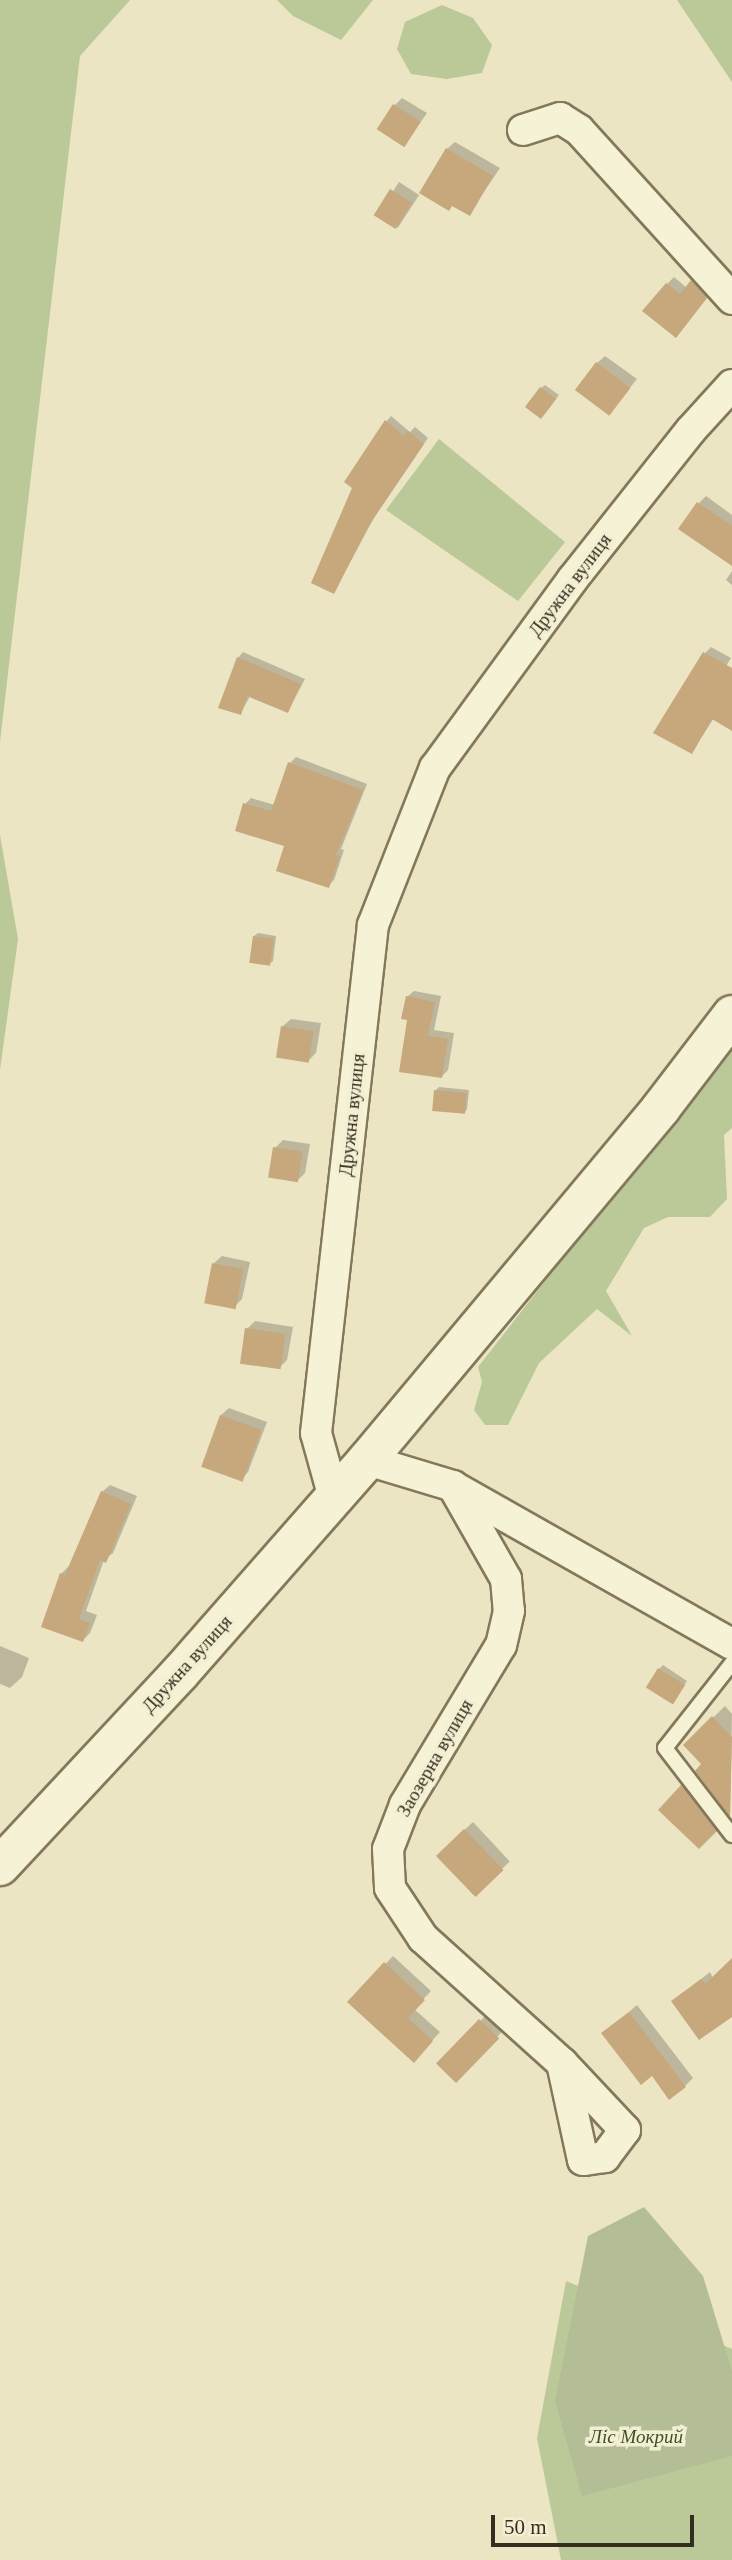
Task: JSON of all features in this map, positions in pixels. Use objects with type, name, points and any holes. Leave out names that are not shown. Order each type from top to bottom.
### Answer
[{"type":"main road","points":[[334,1498],[661,1108],[732,1015]]},
{"type":"main road","name":"Дружна вулиця","points":[[0,1866],[180,1673],[334,1498]]},
{"type":"street","points":[[523,130],[560,118],[579,130],[732,299]]},
{"type":"street","name":"Дружна вулиця","points":[[334,1498],[316,1433],[373,925],[435,768],[572,580],[691,430],[732,385]]},
{"type":"street","points":[[367,1460],[453,1486],[732,1644]]},
{"type":"street","name":"Заозерна вулиця","points":[[453,1486],[506,1579],[509,1611],[501,1645],[405,1805],[388,1849],[390,1888],[423,1938],[562,2063]]},
{"type":"lane","points":[[732,1663],[664,1748],[732,1835]]},
{"type":"green space","points":[[0,0],[130,0],[80,56],[0,742]]},
{"type":"green space","points":[[277,0],[373,0],[341,40],[293,16]]},
{"type":"green space","points":[[677,0],[732,0],[732,82]]},
{"type":"green space","points":[[442,5],[473,18],[492,45],[482,73],[447,79],[411,74],[397,49],[405,22]]},
{"type":"green space","points":[[439,439],[565,542],[518,601],[386,510]]},
{"type":"green space","points":[[0,835],[18,939],[0,1070]]},
{"type":"green space","points":[[732,1041],[732,1128],[724,1135],[727,1199],[710,1217],[668,1217],[644,1228],[606,1291],[632,1336],[597,1309],[539,1363],[508,1425],[485,1425],[474,1410],[482,1382],[478,1367]]},
{"type":"green space","points":[[644,2207],[703,2276],[732,2371],[732,2456],[582,2496],[555,2401],[588,2236]]},
{"type":"green space","name":"Ліс Мокрий","points":[[566,2281],[732,2349],[732,2560],[561,2560],[537,2438]]},
{"type":"building","points":[[393,104],[421,122],[404,147],[377,129]]},
{"type":"building","points":[[446,148],[493,176],[470,216],[452,206],[449,211],[419,193]]},
{"type":"building","points":[[390,189],[412,203],[396,229],[374,215]]},
{"type":"building","points":[[691,280],[707,298],[676,338],[642,311],[666,283],[680,294]]},
{"type":"building","points":[[596,362],[630,388],[609,416],[575,390]]},
{"type":"building","points":[[540,387],[556,399],[541,419],[525,407]]},
{"type":"building","points":[[385,420],[404,436],[408,431],[424,444],[369,525],[334,594],[311,583],[352,488],[344,482]]},
{"type":"building","points":[[697,502],[732,526],[732,566],[678,529]]},
{"type":"building","points":[[703,652],[732,668],[732,731],[712,719],[692,754],[653,733]]},
{"type":"building","points":[[237,657],[301,684],[288,713],[247,696],[241,715],[218,708]]},
{"type":"building","points":[[288,762],[363,790],[336,855],[340,856],[329,888],[276,871],[284,846],[235,831],[243,803],[271,811]]},
{"type":"building","points":[[253,936],[274,939],[270,966],[249,963]]},
{"type":"building","points":[[406,996],[435,1002],[428,1036],[448,1039],[442,1078],[399,1072],[407,1020],[401,1019]]},
{"type":"building","points":[[281,1026],[314,1031],[309,1063],[276,1058]]},
{"type":"building","points":[[434,1090],[467,1093],[465,1114],[432,1111]]},
{"type":"building","points":[[273,1147],[303,1152],[298,1182],[268,1178]]},
{"type":"building","points":[[212,1263],[243,1269],[236,1309],[204,1303]]},
{"type":"building","points":[[245,1328],[286,1334],[281,1369],[240,1364]]},
{"type":"building","points":[[220,1415],[261,1430],[243,1482],[201,1467]]},
{"type":"building","points":[[101,1491],[131,1504],[106,1563],[100,1560],[79,1619],[90,1623],[83,1642],[41,1627],[60,1573],[65,1575]]},
{"type":"building","points":[[658,1668],[685,1685],[673,1704],[646,1688]]},
{"type":"building","points":[[712,1716],[732,1737],[730,1817],[695,1771],[701,1764],[683,1745]]},
{"type":"building","points":[[681,1785],[717,1831],[699,1849],[658,1810]]},
{"type":"building","points":[[464,1829],[504,1870],[476,1897],[436,1856]]},
{"type":"building","points":[[732,1958],[732,2017],[699,2040],[671,2001],[701,1979],[705,1984]]},
{"type":"building","points":[[384,1962],[425,2000],[408,2018],[433,2041],[414,2063],[347,2002]]},
{"type":"building","points":[[629,2012],[686,2087],[669,2100],[652,2076],[641,2085],[601,2033]]},
{"type":"building","points":[[479,2019],[499,2038],[456,2083],[436,2064]]}]
